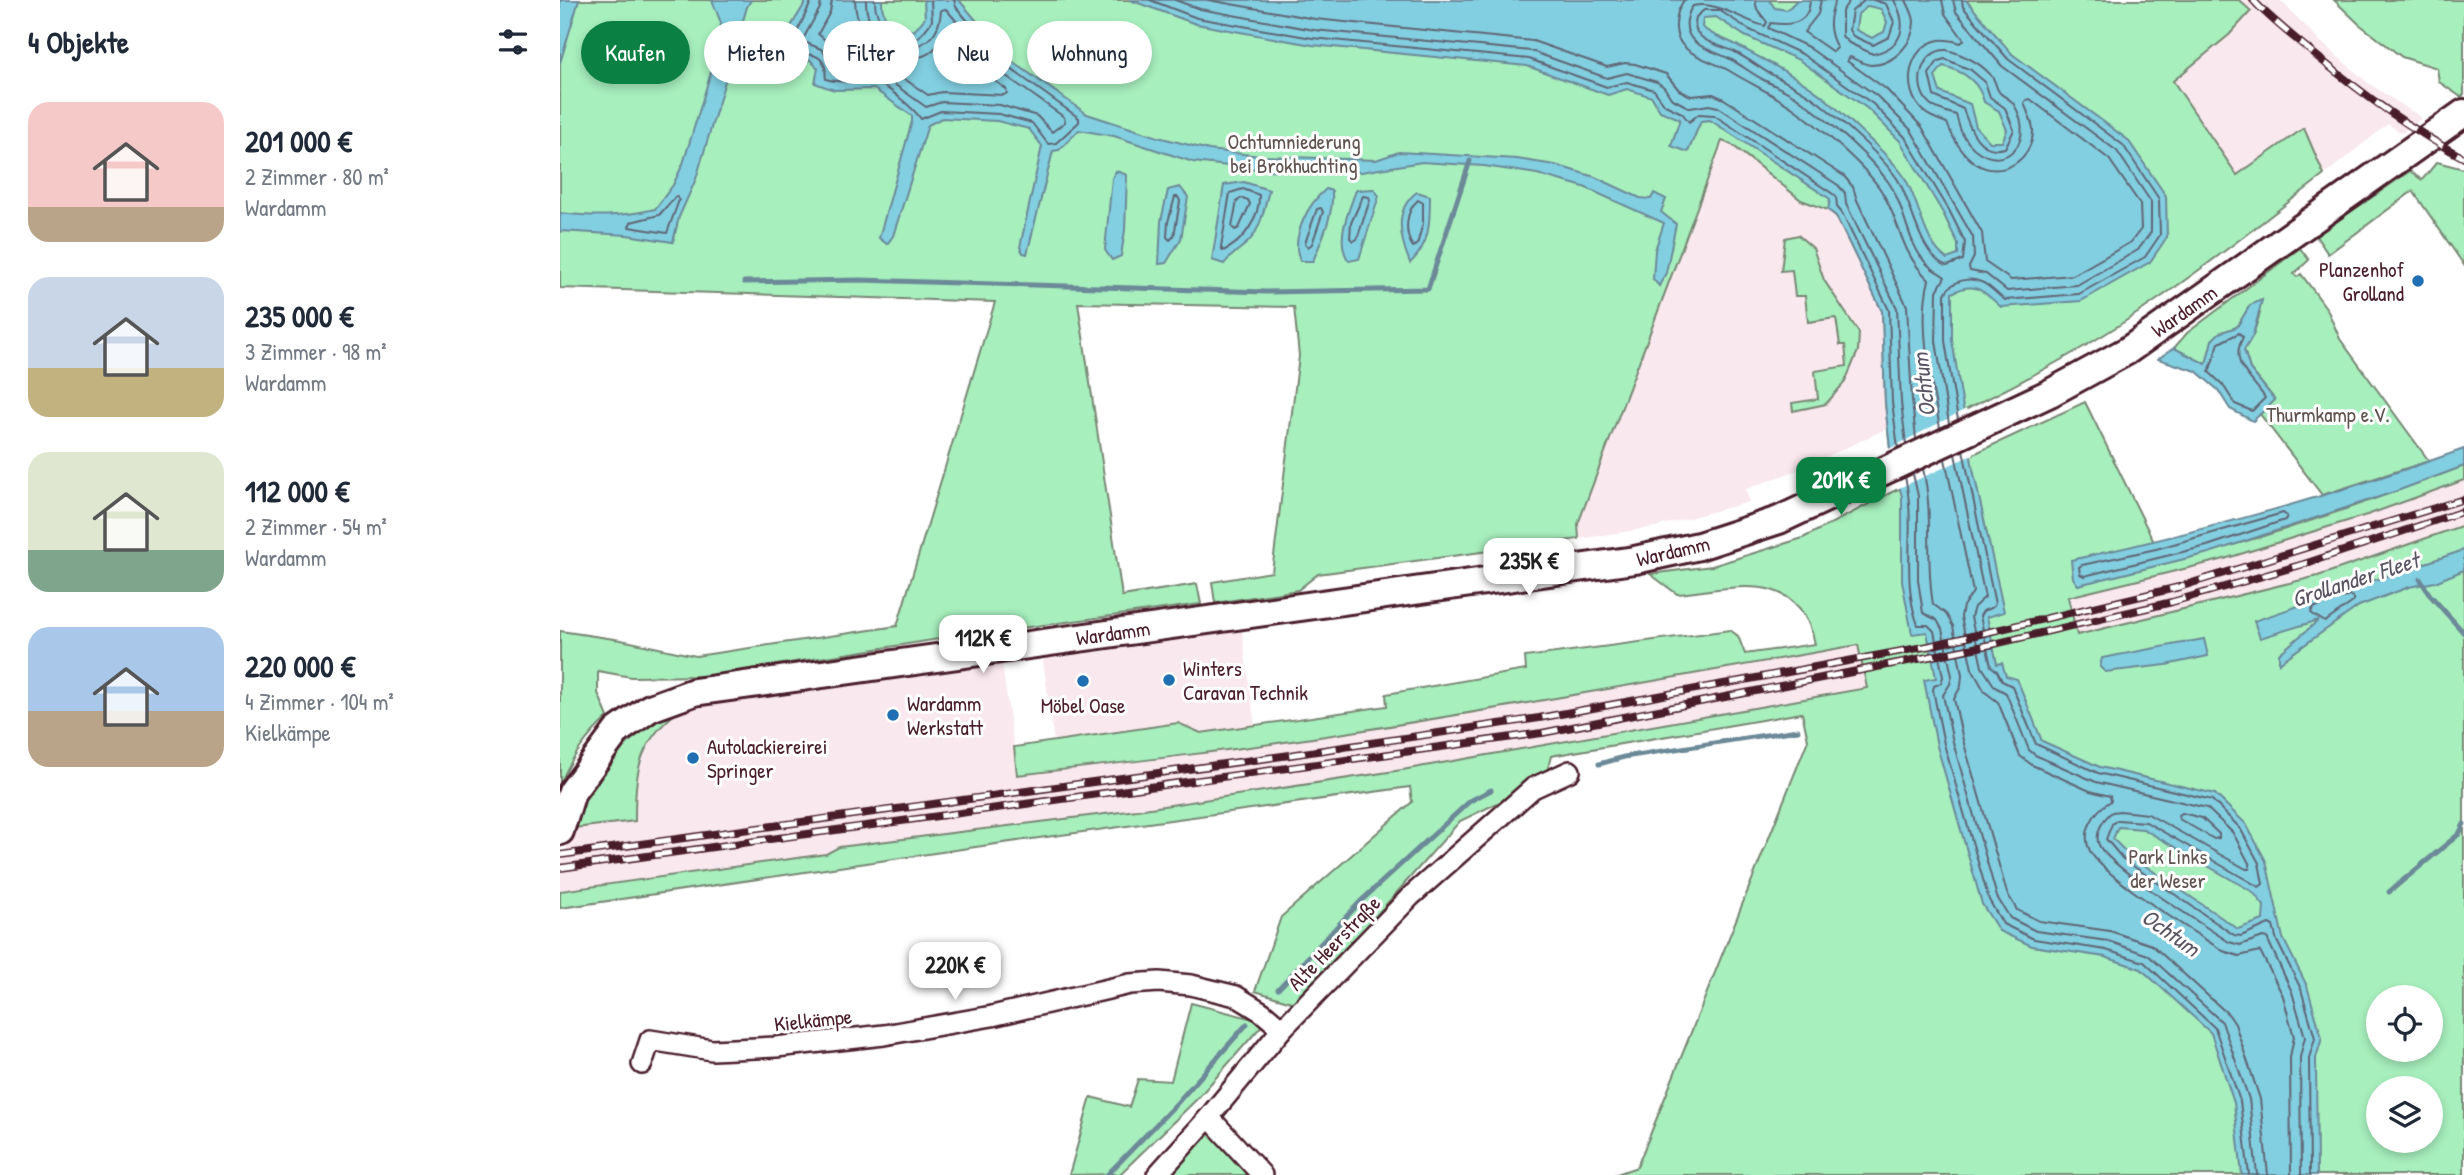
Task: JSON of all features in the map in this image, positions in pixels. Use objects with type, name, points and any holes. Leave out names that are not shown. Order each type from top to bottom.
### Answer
[{"type":"street","name":"Wardamm","points":[[560,831],[572,792],[617,731],[650,708],[694,692],[1662,556],[1739,535],[1779,520],[1977,429],[2127,351],[2464,113]]},
{"type":"street","name":"Alte Heerstraße","points":[[1157,1175],[1282,1029],[1411,897],[1533,789],[1570,771]]},
{"type":"street","name":"Kielkämpe","points":[[642,1064],[650,1040],[712,1050],[776,1047],[884,1035],[992,1016],[1130,984],[1159,982],[1191,985],[1236,996],[1262,1012],[1282,1029]]},
{"type":"street","points":[[1209,1117],[1262,1175]]},
{"type":"shaded area","points":[[2239,0],[2280,0],[2321,42],[2368,83],[2422,118],[2402,133],[2388,124],[2324,175],[2304,128],[2238,175],[2173,81],[2229,35],[2251,10]]},
{"type":"shaded area","points":[[1726,131],[1836,216],[1882,311],[1888,428],[1803,468],[1746,489],[1749,502],[1655,527],[1579,539],[1578,524]]},
{"type":"shaded area","points":[[2464,480],[2464,525],[2410,546],[2318,576],[2241,597],[1995,653],[2004,612],[2221,560],[2370,514]]},
{"type":"shaded area","points":[[1242,631],[1255,726],[1201,733],[1177,723],[1054,741],[1043,660]]},
{"type":"shaded area","points":[[1927,631],[1867,688],[1402,770],[1137,810],[839,847],[826,854],[560,891],[560,866],[574,828],[635,820],[635,781],[643,748],[661,725],[676,713],[715,704],[1002,665],[1018,775],[1170,758],[1357,732],[1562,698]]},
{"type":"green space","name":"Ochtumniederung bei Brokhuchting","points":[[560,0],[2239,0],[2251,11],[2229,35],[2173,81],[2237,175],[2304,128],[2324,175],[2198,271],[2121,324],[2036,373],[1890,448],[1885,403],[1882,311],[1836,216],[1828,210],[1801,200],[1731,144],[1722,141],[1578,524],[1579,539],[1318,574],[1298,590],[1215,603],[1212,582],[1272,572],[1299,356],[1294,307],[1078,303],[1122,596],[1197,584],[1201,604],[939,639],[707,676],[631,677],[598,671],[598,693],[608,717],[580,748],[560,786],[560,631],[621,640],[696,656],[897,626],[995,302],[560,288]]},
{"type":"green space","points":[[2334,0],[2464,0],[2464,95],[2461,97],[2439,82],[2437,68],[2402,57],[2359,24]]},
{"type":"green space","points":[[2437,162],[2464,169],[2464,265],[2413,191],[2328,254],[2316,236],[2410,171],[2422,180]]},
{"type":"green space","points":[[1798,235],[1813,248],[1824,280],[1859,333],[1858,351],[1845,382],[1826,404],[1793,411],[1792,403],[1818,399],[1815,371],[1847,366],[1845,345],[1840,345],[1836,318],[1808,322],[1805,296],[1795,296],[1792,270],[1781,271],[1785,238]]},
{"type":"green space","name":"Thurmkamp e.V.","points":[[2300,248],[2309,260],[2294,274],[2297,277],[2301,274],[2327,309],[2340,339],[2429,461],[2322,495],[2260,414],[2275,400],[2250,369],[2244,350],[2253,335],[2260,313],[2250,305],[2237,327],[2219,333],[2206,365],[2174,348],[2187,333]]},
{"type":"green space","name":"Park Links der Weser","points":[[2085,402],[2154,542],[2160,564],[2275,532],[2464,466],[2464,480],[2370,514],[2221,560],[2068,597],[2077,635],[2318,576],[2464,525],[2464,1175],[1614,1175],[1637,1167],[1808,740],[1802,713],[1551,756],[1545,780],[1460,821],[1298,1004],[1255,991],[1281,917],[1412,802],[1410,787],[560,908],[560,891],[826,854],[839,847],[1137,810],[1402,770],[1867,688],[1858,645],[1546,700],[1273,744],[1017,775],[1014,747],[1178,723],[1201,733],[1387,706],[1386,694],[1526,670],[1525,657],[1730,630],[1738,636],[1745,654],[1815,644],[1807,620],[1795,603],[1780,593],[1763,588],[1743,587],[1677,594],[1650,574],[1712,566],[1803,538],[1892,492]]},
{"type":"green space","points":[[670,713],[676,713],[653,736],[641,761],[636,789],[635,821],[574,828],[589,789],[616,755],[638,733]]},
{"type":"green space","points":[[1191,1003],[1265,1022],[1197,1099],[1120,1174],[1069,1175],[1091,1097],[1129,1107],[1138,1079],[1171,1081]]},
{"type":"green space","points":[[1208,1132],[1214,1132],[1252,1175],[1167,1175]]},
{"type":"water","points":[[561,0],[579,0],[560,63],[560,3]]},
{"type":"water","points":[[712,0],[751,0],[743,21],[720,21]]},
{"type":"water","points":[[807,0],[882,0],[882,8],[888,21],[823,21],[823,84],[919,84],[919,25],[925,18],[924,0],[959,0],[977,21],[933,21],[933,84],[1013,84],[1013,62],[1027,72],[1027,84],[1044,84],[1087,114],[1209,150],[1260,156],[1376,160],[1399,152],[1517,159],[1555,165],[1595,177],[1640,198],[1651,199],[1654,193],[1666,199],[1661,212],[1676,224],[1666,273],[1659,286],[1653,279],[1655,250],[1664,223],[1584,187],[1537,174],[1484,166],[1422,162],[1361,172],[1264,170],[1193,162],[1114,136],[1079,130],[1059,150],[1053,151],[1027,254],[1023,253],[1020,247],[1042,146],[1029,129],[997,121],[942,118],[928,125],[893,236],[887,244],[879,238],[912,116],[874,89],[834,90],[815,83],[818,68],[809,59],[809,21],[794,21]]},
{"type":"water","name":"Ochtum","points":[[1130,0],[1769,0],[1775,8],[1787,10],[1797,0],[1966,0],[2012,54],[2128,140],[2166,196],[2167,237],[2150,262],[2081,301],[2001,307],[1974,288],[1960,289],[1952,293],[1952,340],[1973,469],[2004,612],[1987,617],[1997,664],[2002,663],[2006,676],[2017,679],[2042,741],[2100,767],[2215,794],[2246,824],[2266,861],[2283,938],[2307,986],[2322,1038],[2316,1058],[2317,1175],[2242,1175],[2234,1103],[2211,1033],[2141,969],[2105,957],[2032,946],[1999,931],[1982,904],[1937,746],[1924,680],[1936,678],[1927,632],[1912,634],[1902,581],[1902,497],[1890,448],[1885,403],[1882,311],[1836,216],[1828,210],[1830,199],[1710,120],[1701,121],[1688,152],[1671,146],[1680,119],[1660,111],[1652,97],[1627,89],[1608,95],[1527,66],[1312,45],[1196,24]],"holes":[[[1868,6],[1881,9],[1887,22],[1884,32],[1872,38],[1856,30],[1858,14]],[[1716,17],[1745,36],[1799,60],[1868,109],[1900,141],[1943,213],[1958,244],[1958,255],[1947,259],[1939,252],[1927,232],[1903,175],[1842,113],[1796,78],[1706,30],[1702,27],[1703,18]],[[1943,66],[1970,78],[1984,102],[1999,111],[2007,130],[2002,142],[1990,142],[1976,127],[1970,104],[1940,92],[1935,76]],[[2118,827],[2143,829],[2253,892],[2264,906],[2263,920],[2238,929],[2128,854],[2113,839]]]},
{"type":"water","points":[[707,84],[724,84],[696,179],[679,217],[673,242],[627,235],[560,231],[560,213],[608,216],[655,209],[673,185],[683,164]]},
{"type":"water","points":[[1116,171],[1127,175],[1125,230],[1121,256],[1112,260],[1105,250],[1112,178]]},
{"type":"water","points":[[1244,182],[1269,190],[1257,230],[1224,264],[1212,260],[1224,185]]},
{"type":"water","points":[[1180,187],[1188,197],[1181,239],[1166,263],[1159,264],[1161,221],[1168,190]]},
{"type":"water","points":[[1326,189],[1332,191],[1332,200],[1323,235],[1313,261],[1300,261],[1297,242],[1302,222],[1313,203]]},
{"type":"water","points":[[1374,189],[1379,196],[1359,259],[1349,261],[1343,235],[1350,207],[1356,190]]},
{"type":"water","points":[[1417,192],[1430,196],[1429,224],[1422,249],[1410,263],[1401,225],[1404,207]]},
{"type":"water","points":[[2262,300],[2253,335],[2244,350],[2250,369],[2275,400],[2253,421],[2230,409],[2218,390],[2196,371],[2158,359],[2174,348],[2206,364],[2212,340],[2219,333],[2237,327],[2250,305]]},
{"type":"water","points":[[2464,449],[2464,466],[2397,491],[2209,553],[2078,585],[2073,578],[2071,560],[2269,511]]},
{"type":"water","points":[[2464,550],[2464,570],[2359,606],[2279,663],[2279,654],[2319,620],[2260,638],[2254,621]]},
{"type":"water","points":[[2204,639],[2208,656],[2166,665],[2105,672],[2100,667],[2102,658]]},
{"type":"pier","points":[[1966,409],[1974,454],[1897,489],[1887,450]]},
{"type":"waterway","points":[[744,282],[861,280],[1267,292],[1428,289],[1470,161]]},
{"type":"waterway","name":"Grollander Fleet","points":[[2420,579],[2430,595],[2464,633]]},
{"type":"waterway","points":[[1599,764],[1624,757],[1798,730]]},
{"type":"waterway","points":[[1278,989],[1362,900],[1470,801],[1491,790]]},
{"type":"waterway","points":[[2389,892],[2459,834],[2464,824]]},
{"type":"waterway","points":[[1107,1175],[1177,1103],[1247,1024]]},
{"type":"railway","points":[[2253,0],[2282,28],[2368,96],[2405,123],[2464,158]]},
{"type":"railway","points":[[560,855],[1290,755],[1539,718],[1929,646],[2179,587],[2464,499]]},
{"type":"railway","points":[[560,868],[1542,733],[1994,644],[2172,602],[2304,564],[2464,511]]},
{"type":"place","name":"Planzenhof Grolland","points":[[2418,281]]},
{"type":"place","name":"Winters Caravan Technik","points":[[1169,680]]},
{"type":"place","name":"Möbel Oase","points":[[1083,681]]},
{"type":"place","name":"Wardamm Werkstatt","points":[[893,715]]},
{"type":"place","name":"Autolackiereirei Springer","points":[[693,758]]}]
